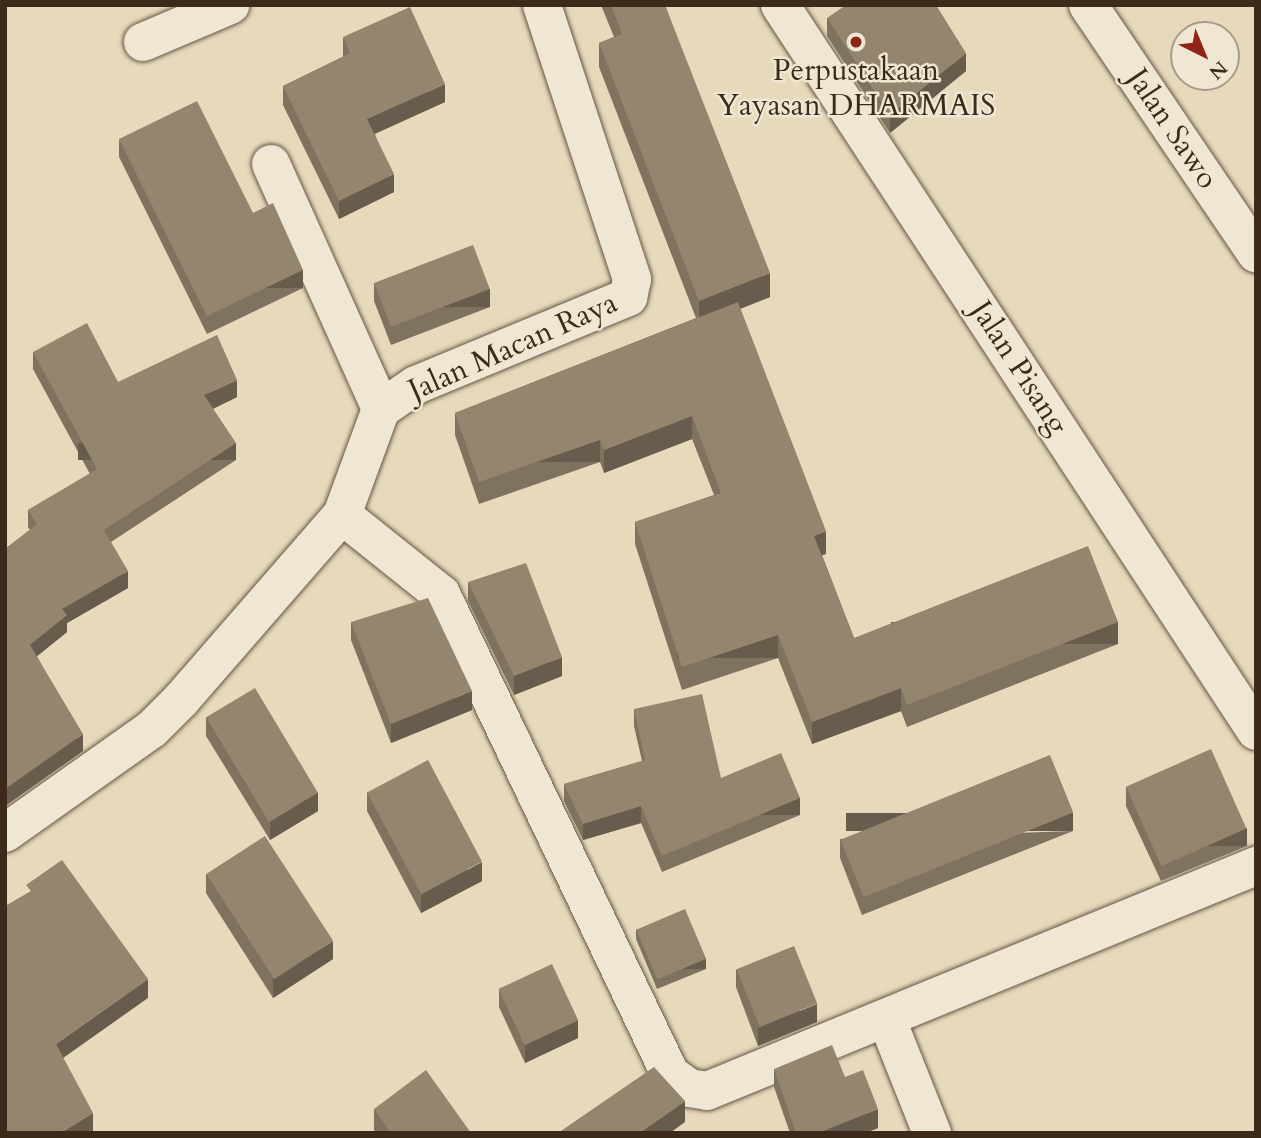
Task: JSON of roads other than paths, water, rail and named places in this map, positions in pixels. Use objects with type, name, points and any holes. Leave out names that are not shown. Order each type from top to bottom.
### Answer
[{"type":"street","points":[[143,42],[230,5]]},
{"type":"street","name":"Jalan Macan Raya","points":[[5,833],[152,729],[342,515],[381,409],[416,385],[628,297],[632,279],[542,5]]},
{"type":"street","name":"Jalan Pisang","points":[[780,5],[1256,731]]},
{"type":"street","name":"Jalan Sawo","points":[[1088,5],[1256,253]]},
{"type":"street","points":[[271,164],[381,409]]},
{"type":"street","points":[[342,515],[441,594],[670,1074],[707,1091],[887,1020],[1256,866]]},
{"type":"street","points":[[887,1020],[932,1133]]},
{"type":"place","name":"Perpustakaan Yayasan DHARMAIS","points":[[856,42]]}]
